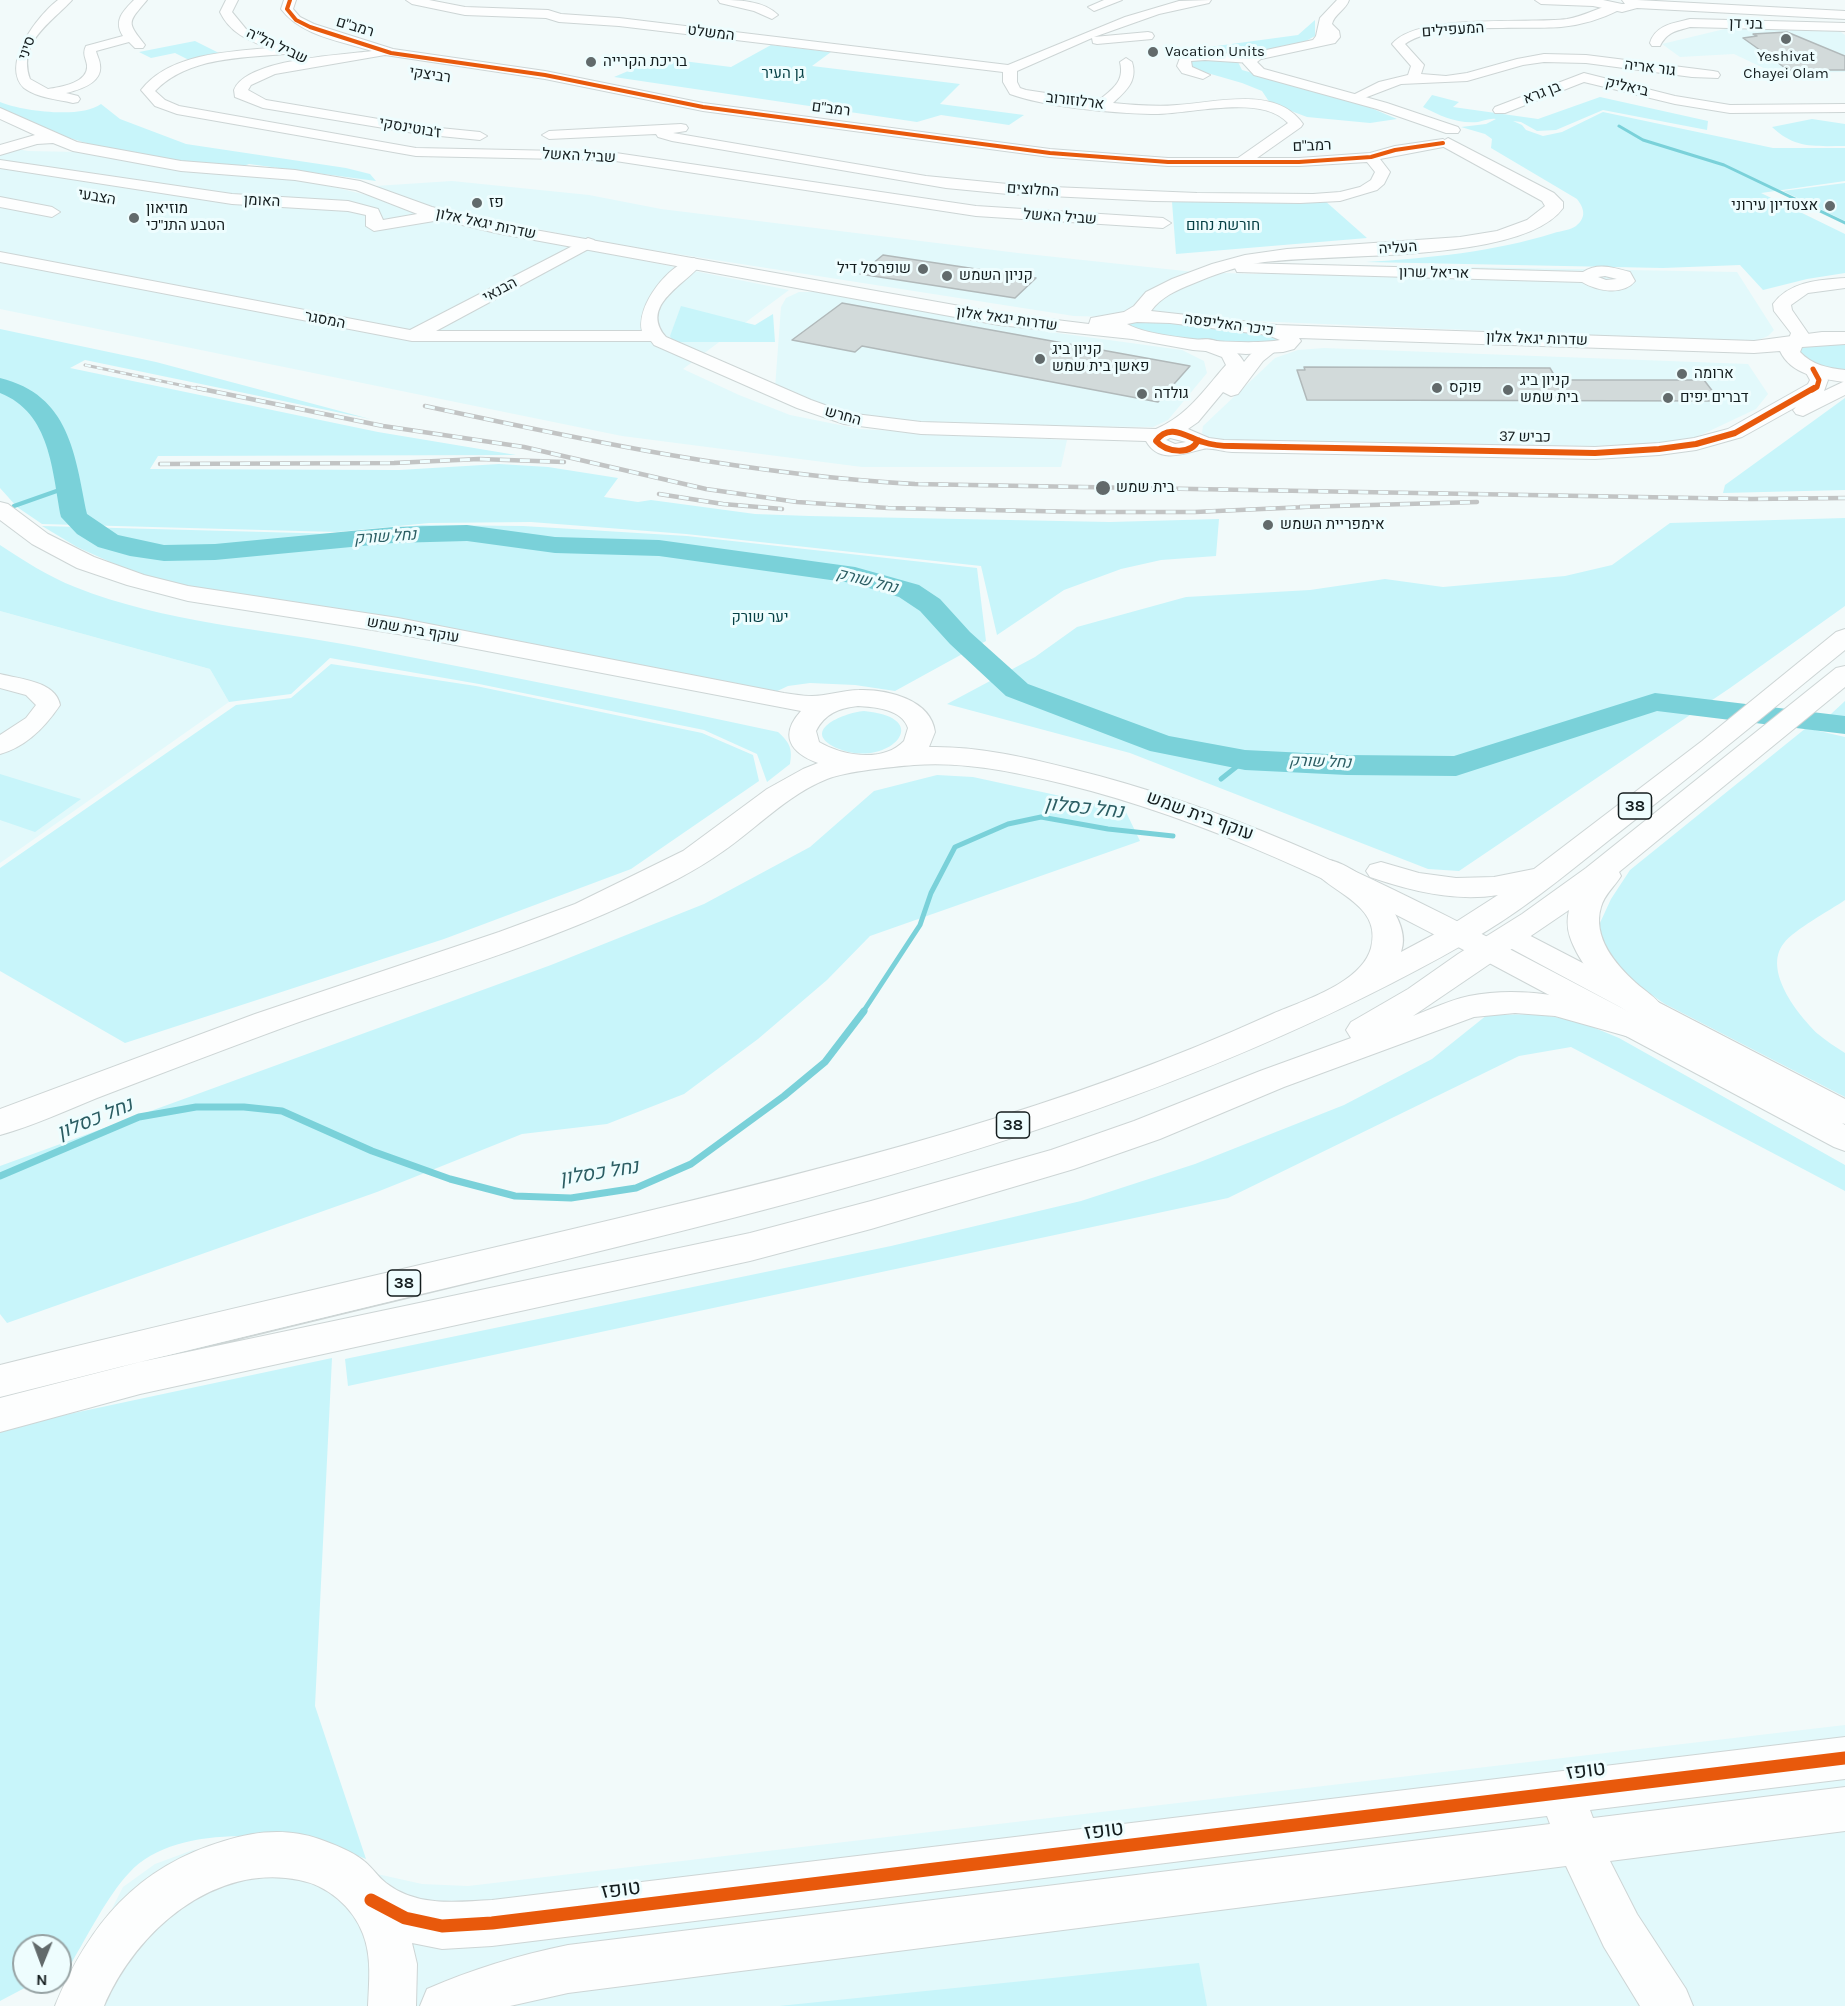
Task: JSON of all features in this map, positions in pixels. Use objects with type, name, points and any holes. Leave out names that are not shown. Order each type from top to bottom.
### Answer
[{"type":"main road","points":[[1328,19],[1341,5],[1342,0]]},
{"type":"main road","points":[[1328,19],[1350,0]]},
{"type":"main road","points":[[1541,0],[1600,1],[1615,7],[1628,7],[1631,2],[1845,15]]},
{"type":"main road","points":[[1251,59],[1264,53],[1324,43],[1333,37],[1328,19]]},
{"type":"main road","name":"העליה","points":[[1190,319],[1169,308],[1168,298],[1244,268],[1445,249],[1539,231],[1556,225],[1566,217],[1567,208],[1563,202],[1452,138],[1382,106],[1259,72],[1251,66],[1251,59]]},
{"type":"main road","points":[[0,113],[42,143]]},
{"type":"main road","points":[[0,124],[27,134],[42,143]]},
{"type":"main road","name":"העליה","points":[[1124,324],[1159,292],[1216,269],[1244,261],[1287,254],[1415,248],[1479,239],[1515,231],[1545,218],[1554,208],[1554,202],[1548,196],[1452,138]]},
{"type":"main road","name":"שדרות יגאל אלון","points":[[0,150],[42,143],[181,166],[295,175],[340,182],[374,191],[440,215],[496,228],[1009,320],[1124,324]]},
{"type":"main road","name":"כיכר האליפסה","points":[[1124,324],[1145,316],[1190,319],[1284,337]]},
{"type":"main road","name":"כיכר האליפסה","points":[[1124,324],[1204,344],[1269,349],[1284,337]]},
{"type":"main road","name":"שדרות יגאל אלון","points":[[1284,337],[1754,347],[1774,347],[1817,337],[1844,338]]},
{"type":"main road","name":"שדרות יגאל אלון","points":[[1284,337],[1740,354],[1774,357],[1845,376]]},
{"type":"main road","points":[[1796,342],[1790,352],[1808,367]]},
{"type":"main road","name":"עוקף בית שמש","points":[[0,509],[32,535],[71,556],[95,566],[160,586],[201,595],[398,626],[784,701],[811,704],[858,699],[883,701],[905,708],[927,726],[946,735],[1105,769],[1185,792],[1297,833],[1381,871],[1484,935]]},
{"type":"main road","name":"עוקף בית שמש","points":[[6,544],[72,577],[141,599],[380,642],[756,716],[785,726],[831,760],[878,762],[934,755],[972,756],[1083,779],[1202,815],[1484,935]]},
{"type":"main road","name":"38","points":[[0,1415],[152,1376],[386,1323],[750,1247],[849,1221],[1061,1160],[1147,1130],[1272,1079],[1420,997],[1469,960],[1484,935],[1553,869],[1716,744],[1845,637]]},
{"type":"main road","name":"38","points":[[0,1381],[698,1214],[918,1154],[1135,1083],[1226,1047],[1484,935],[1620,856],[1841,678]]},
{"type":"main road","points":[[792,786],[808,767],[813,756],[802,731],[809,717],[826,706],[841,701]]},
{"type":"main road","points":[[0,1123],[269,1021],[516,938],[594,908],[695,856],[792,786],[825,769],[878,762],[909,750],[918,741],[921,731],[915,716]]},
{"type":"main road","points":[[1620,856],[1585,906],[1583,928],[1592,951],[1639,1018]]},
{"type":"main road","points":[[1325,866],[1364,893],[1377,907],[1389,934],[1384,960],[1361,984],[1346,994]]},
{"type":"main road","points":[[1381,871],[1419,883],[1473,888],[1521,882],[1553,869]]},
{"type":"main road","points":[[1272,1079],[1470,1007],[1482,1005],[1515,1002],[1555,1005],[1593,1014],[1639,1018]]},
{"type":"street","name":"סיני","points":[[50,93],[34,89],[22,80],[21,55],[27,39],[38,25],[66,0]]},
{"type":"street","points":[[50,93],[78,84],[93,73],[90,49],[100,44],[134,42],[124,22],[126,13],[141,0]]},
{"type":"street","name":"שביל הל\"ה","points":[[232,0],[226,12],[228,19],[235,26],[252,36],[300,55],[314,64]]},
{"type":"street","name":"רמב\"ם","points":[[290,0],[287,9],[296,20],[307,26],[391,53],[523,72],[668,101],[745,113],[1083,157],[1168,162],[1299,162],[1371,157],[1452,138]]},
{"type":"street","name":"המשלט","points":[[412,0],[465,11],[550,8],[559,18],[619,22],[1010,69]]},
{"type":"street","points":[[724,0],[758,8],[772,15]]},
{"type":"street","points":[[1094,7],[1116,0]]},
{"type":"street","points":[[1010,69],[1141,15],[1205,0]]},
{"type":"street","name":"המעפילים","points":[[1413,78],[1418,65],[1398,44],[1401,38],[1412,33],[1456,27],[1561,24],[1585,20],[1615,7]]},
{"type":"street","name":"בני דן","points":[[1656,42],[1658,36],[1665,30],[1690,23],[1845,27]]},
{"type":"street","points":[[307,26],[347,24]]},
{"type":"street","points":[[1081,39],[1114,40],[1148,36]]},
{"type":"street","name":"שביל האשל","points":[[285,50],[227,57],[188,65],[160,77],[148,90],[152,98],[161,105],[177,110],[416,152],[467,155],[572,153],[609,156],[976,211],[1163,223]]},
{"type":"street","name":"ז'בוטינסקי","points":[[391,53],[330,61],[253,77],[241,88],[240,94],[263,104],[449,134],[493,136]]},
{"type":"street","points":[[1203,75],[1187,70],[1183,66],[1186,58],[1205,56],[1251,59]]},
{"type":"street","name":"גור אריה","points":[[1515,62],[1563,58],[1713,75]]},
{"type":"street","points":[[330,61],[349,72]]},
{"type":"street","points":[[1103,104],[1129,79],[1130,72],[1126,62]]},
{"type":"street","points":[[1354,98],[1390,83],[1413,78],[1455,79],[1484,74],[1515,62]]},
{"type":"street","name":"ביאליק","points":[[1515,62],[1728,109],[1760,110],[1806,106],[1845,108]]},
{"type":"street","name":"ארלוזורוב","points":[[1010,69],[1010,82],[1015,91],[1103,104],[1174,110],[1240,103],[1268,106],[1289,114],[1296,124],[1290,131],[1259,147],[1243,161]]},
{"type":"street","name":"בן גרא","points":[[1500,110],[1584,77]]},
{"type":"street","points":[[50,93],[73,99]]},
{"type":"street","points":[[540,136],[661,130],[706,125],[745,113]]},
{"type":"street","name":"החלוצים","points":[[661,130],[663,134],[672,137],[927,181],[1039,191],[1230,198],[1302,198],[1348,194],[1376,185],[1381,179],[1383,172],[1371,157]]},
{"type":"street","points":[[416,152],[449,134]]},
{"type":"street","points":[[792,184],[825,163]]},
{"type":"street","name":"האומן","points":[[0,164],[232,199],[348,206],[372,212],[375,218],[369,226],[440,215]]},
{"type":"street","points":[[0,180],[23,183]]},
{"type":"street","points":[[0,202],[52,212]]},
{"type":"street","name":"הבנאי","points":[[412,336],[588,243]]},
{"type":"street","name":"המסגר","points":[[0,257],[412,336],[654,336]]},
{"type":"street","points":[[654,336],[650,320],[656,298],[669,282],[694,263]]},
{"type":"street","name":"אריאל שרון","points":[[1274,265],[1586,277],[1589,273],[1606,271],[1626,278],[1627,281],[1611,285],[1603,296],[1593,300]]},
{"type":"street","points":[[1796,342],[1801,336],[1783,311],[1782,304],[1786,298],[1806,289],[1845,283]]},
{"type":"street","points":[[1790,320],[1813,330],[1844,338]]},
{"type":"street","name":"החרש","points":[[654,336],[660,341],[804,404],[844,418],[921,428],[1047,431],[1107,437],[1165,438],[1193,442]]},
{"type":"street","points":[[1165,438],[1191,418],[1235,366],[1230,354],[1204,344]]},
{"type":"street","points":[[1193,442],[1195,430],[1241,379],[1257,357],[1269,349]]},
{"type":"street","name":"כביש 37","points":[[1193,442],[1236,446],[1580,453],[1669,448],[1715,439],[1746,428],[1817,387],[1819,380],[1808,367]]},
{"type":"street","name":"כביש 37","points":[[1193,442],[1599,459],[1660,457],[1711,450],[1749,439],[1845,387]]},
{"type":"street","points":[[0,681],[35,690],[47,699],[48,705],[34,723],[0,746]]},
{"type":"street","points":[[1484,935],[1639,1018],[1845,1140]]},
{"type":"street","points":[[1639,1018],[1845,1113]]},
{"type":"street","name":"טופז","points":[[371,1900],[405,1918],[442,1926],[492,1923],[1845,1758]]},
{"type":"street","points":[[1561,1792],[1578,1842],[1617,1924],[1652,1983],[1669,2006]]},
{"type":"street","points":[[444,2006],[468,1994],[519,1978],[568,1969],[1845,1809]]},
{"type":"street","points":[[56,2006],[69,1996],[133,1920],[161,1895],[206,1869],[231,1860],[278,1854],[322,1863],[358,1884],[371,1900],[383,1918],[395,1962],[392,2006]]},
{"type":"street","points":[[79,2006],[104,1956]]},
{"type":"shaded area","points":[[1733,27],[1838,30],[1845,35],[1845,72],[1774,73],[1734,54],[1680,57],[1662,44]]},
{"type":"shaded area","points":[[0,146],[28,151],[78,152],[179,170],[309,181],[383,199],[436,219],[789,290],[683,369],[790,415],[860,429],[1067,440],[1061,467],[862,467],[622,436],[0,309]]},
{"type":"shaded area","points":[[452,181],[589,195],[661,209],[1194,272],[1256,274],[1353,265],[1737,272],[1774,330],[1768,336],[1753,342],[1252,321],[1074,316],[613,244],[432,208],[375,186]]},
{"type":"shaded area","points":[[799,292],[818,292],[992,324],[1182,350],[1204,361],[1207,373],[1168,420],[1153,427],[934,425],[840,414],[775,388],[781,307],[786,298]]},
{"type":"shaded area","points":[[1324,348],[1748,364],[1768,394],[1756,409],[1684,443],[1656,449],[1211,441],[1202,433],[1203,426],[1275,358],[1298,350]]},
{"type":"shaded area","points":[[0,611],[210,669],[229,702],[0,863]]},
{"type":"shaded area","points":[[1845,1725],[1845,2006],[63,2006],[69,1994],[72,1994],[72,1988],[123,1887],[155,1864],[193,1850],[237,1844],[342,1856],[377,1874],[422,1884],[468,1886]]},
{"type":"green space","points":[[1315,20],[1315,36],[1306,41],[1245,55],[1238,62],[1242,70],[1357,102],[1397,119],[1370,123],[1307,117],[1270,103],[1262,91],[1197,70],[1187,62],[1187,50],[1298,35]]},
{"type":"green space","points":[[195,41],[221,54],[189,60],[175,53],[151,58],[139,52]]},
{"type":"green space","name":"גן העיר","points":[[771,45],[831,52],[812,66],[960,84],[940,104],[1024,115],[1009,125],[941,115],[917,122],[614,77],[659,58],[731,67]]},
{"type":"green space","points":[[1432,95],[1459,102],[1453,107],[1538,119],[1600,97],[1708,121],[1707,130],[1603,110],[1556,130],[1537,131],[1521,122],[1513,121],[1522,125],[1526,130],[1543,136],[1562,132],[1603,112],[1773,148],[1845,148],[1845,181],[1761,193],[1845,234],[1845,273],[1807,279],[1763,290],[1740,265],[1663,268],[1366,262],[1438,256],[1508,245],[1571,228],[1582,219],[1583,209],[1577,199],[1491,148],[1492,139],[1485,134],[1461,127],[1486,124],[1496,119],[1478,122],[1456,121],[1423,107]]},
{"type":"green space","points":[[0,102],[36,111],[51,112],[80,111],[92,109],[101,104],[120,119],[186,144],[346,168],[370,174],[376,181],[249,164],[236,167],[194,165],[120,152],[75,140],[32,124],[0,110]]},
{"type":"green space","points":[[1812,119],[1845,124],[1845,146],[1815,146],[1797,143],[1772,127]]},
{"type":"green space","name":"אצטדיון עירוני","points":[[1845,183],[1845,221],[1783,191]]},
{"type":"green space","name":"חורשת נחום","points":[[1324,200],[1367,238],[1176,254],[1172,202]]},
{"type":"green space","points":[[681,306],[755,325],[773,314],[775,342],[673,342],[670,336]]},
{"type":"green space","points":[[1132,320],[1255,330],[1282,340],[1244,344],[1204,342],[1145,331],[1127,325],[1127,322]]},
{"type":"green space","points":[[0,329],[156,362],[370,419],[85,360],[70,368],[378,432],[516,455],[158,456],[150,469],[399,470],[499,464],[548,467],[618,478],[604,497],[638,502],[651,500],[755,514],[1110,522],[1219,519],[1216,556],[1161,560],[1121,569],[1064,590],[997,635],[981,566],[686,534],[531,522],[429,523],[337,532],[42,524],[17,507],[0,488]]},
{"type":"green space","points":[[1845,341],[1845,373],[1823,368],[1799,355],[1801,346]]},
{"type":"green space","points":[[1845,398],[1845,490],[1723,493],[1725,485]]},
{"type":"green space","points":[[1845,518],[1845,606],[1730,688],[1459,871],[1428,869],[1130,753],[947,704],[1035,657],[1077,627],[1186,597],[1310,590],[1385,579],[1443,587],[1565,576],[1612,565],[1670,523]]},
{"type":"green space","name":"יער שורק","points":[[422,525],[523,526],[687,536],[977,568],[986,641],[895,691],[855,685],[810,683],[788,686],[771,694],[208,593],[130,571],[77,547],[42,526],[339,534]]},
{"type":"green space","points":[[0,545],[65,583],[144,609],[216,624],[411,657],[778,732],[789,746],[790,764],[767,782],[757,754],[704,730],[479,684],[330,658],[291,694],[229,702],[210,669],[0,611]]},
{"type":"green space","points":[[331,664],[476,686],[702,733],[753,755],[759,781],[631,869],[444,939],[125,1043],[0,971],[0,868],[236,705],[291,698]]},
{"type":"green space","points":[[1845,701],[1845,733],[1817,727]]},
{"type":"green space","points":[[864,711],[886,715],[898,723],[901,731],[897,740],[888,748],[857,753],[839,749],[827,743],[823,730],[828,724],[845,715]]},
{"type":"green space","points":[[1806,728],[1845,737],[1845,900],[1789,938],[1778,954],[1777,966],[1785,991],[1801,1016],[1818,1034],[1845,1053],[1845,1097],[1665,1004],[1632,979],[1610,957],[1599,925],[1611,899],[1630,870]]},
{"type":"green space","points":[[0,774],[81,799],[35,832],[0,820]]},
{"type":"green space","points":[[937,775],[973,777],[1125,810],[1140,841],[870,936],[827,980],[758,1039],[684,1094],[607,1124],[522,1134],[377,1192],[7,1323],[0,1314],[0,1166],[551,965],[704,904],[810,847],[874,791]]},
{"type":"green space","points":[[1537,1014],[1578,1021],[1619,1038],[1845,1165],[1845,1191],[1571,1047],[1519,1056],[1228,1198],[348,1386],[345,1359],[891,1246],[1081,1201],[1195,1164],[1344,1105],[1432,1059],[1487,1015]]},
{"type":"green space","points":[[332,1358],[315,1706],[366,1859],[340,1850],[277,1838],[243,1836],[209,1838],[178,1844],[151,1856],[129,1873],[106,1904],[72,1962],[72,1934],[12,1934],[13,1994],[0,2001],[0,1432],[41,1420]]},
{"type":"green space","points":[[1199,1963],[1207,2006],[779,2006]]},
{"type":"building","points":[[1787,32],[1845,56],[1845,70],[1788,70],[1743,38],[1757,36],[1753,34]]},
{"type":"building","name":"קניון השמש","points":[[883,255],[1036,278],[1015,298],[860,274]]},
{"type":"building","name":"קניון ביג פאשן בית שמש","points":[[842,303],[1190,366],[1158,402],[862,346],[855,352],[792,340]]},
{"type":"building","name":"קניון ביג בית שמש","points":[[1304,367],[1550,368],[1557,380],[1704,380],[1720,401],[1307,400],[1297,370],[1305,370]]},
{"type":"waterway","points":[[1619,126],[1643,140],[1724,165],[1845,223]]},
{"type":"waterway","name":"נחל שורק","points":[[0,385],[21,393],[49,420],[60,444],[74,517],[86,528],[108,541],[130,548],[164,553],[215,552],[393,535],[467,533],[555,545],[659,548],[855,575],[909,591],[930,605],[960,638],[1017,690],[1161,744],[1245,760],[1347,765],[1456,766],[1655,702],[1845,725]]},
{"type":"waterway","points":[[14,506],[68,487]]},
{"type":"waterway","name":"נחל כסלון","points":[[1221,779],[1245,760]]},
{"type":"waterway","name":"נחל כסלון","points":[[863,1012],[920,925],[931,893],[955,847],[1008,824],[1041,817],[1108,829],[1173,836]]},
{"type":"waterway","name":"נחל כסלון","points":[[0,1176],[139,1117],[196,1107],[244,1107],[282,1111],[372,1151],[450,1179],[515,1196],[571,1198],[636,1188],[691,1164],[784,1096],[825,1062],[864,1011]]},
{"type":"railway","points":[[85,365],[204,390]]},
{"type":"railway","points":[[197,388],[383,426],[524,447],[706,489],[797,502],[888,508],[1083,512],[1195,512],[1306,507]]},
{"type":"railway","points":[[425,406],[669,455],[853,480],[915,484],[1751,499],[1845,498]]},
{"type":"railway","points":[[160,464],[394,463],[479,459],[564,462]]},
{"type":"railway","points":[[659,494],[723,504],[782,509]]},
{"type":"railway","points":[[1300,507],[1477,502]]},
{"type":"cycle path","name":"רביצקי","points":[[290,0],[287,9],[296,20],[310,27],[391,53],[545,75],[703,107],[1050,153],[1168,162],[1299,162],[1371,157],[1395,150],[1443,143]]},
{"type":"cycle path","points":[[1198,440],[1197,444],[1192,447],[1181,450],[1164,448],[1156,441],[1160,435],[1172,431],[1185,434],[1203,442],[1232,446],[1595,453],[1659,449],[1696,444],[1735,433],[1817,387],[1819,380],[1813,369]]},
{"type":"cycle path","points":[[371,1900],[405,1918],[442,1926],[492,1923],[1845,1758]]},
{"type":"place","name":"Yeshivat Chayei Olam","points":[[1786,39]]},
{"type":"place","name":"Vacation Units","points":[[1153,52]]},
{"type":"place","name":"בריכת הקרייה","points":[[591,62]]},
{"type":"place","name":"פז","points":[[477,203]]},
{"type":"place","name":"אצטדיון עירוני","points":[[1830,206]]},
{"type":"place","name":"מוזיאון הטבע התנ\"כי","points":[[134,218]]},
{"type":"place","name":"שופרסל דיל","points":[[923,269]]},
{"type":"place","name":"קניון השמש","points":[[947,276]]},
{"type":"place","name":"קניון ביג פאשן בית שמש","points":[[1040,359]]},
{"type":"place","name":"ארומה","points":[[1682,374]]},
{"type":"place","name":"פוקס","points":[[1437,388]]},
{"type":"place","name":"קניון ביג בית שמש","points":[[1508,390]]},
{"type":"place","name":"גולדה","points":[[1142,394]]},
{"type":"place","name":"דברים יפים","points":[[1668,398]]},
{"type":"place","name":"בית שמש","points":[[1103,488]]},
{"type":"place","name":"אימפריית השמש","points":[[1268,525]]}]
